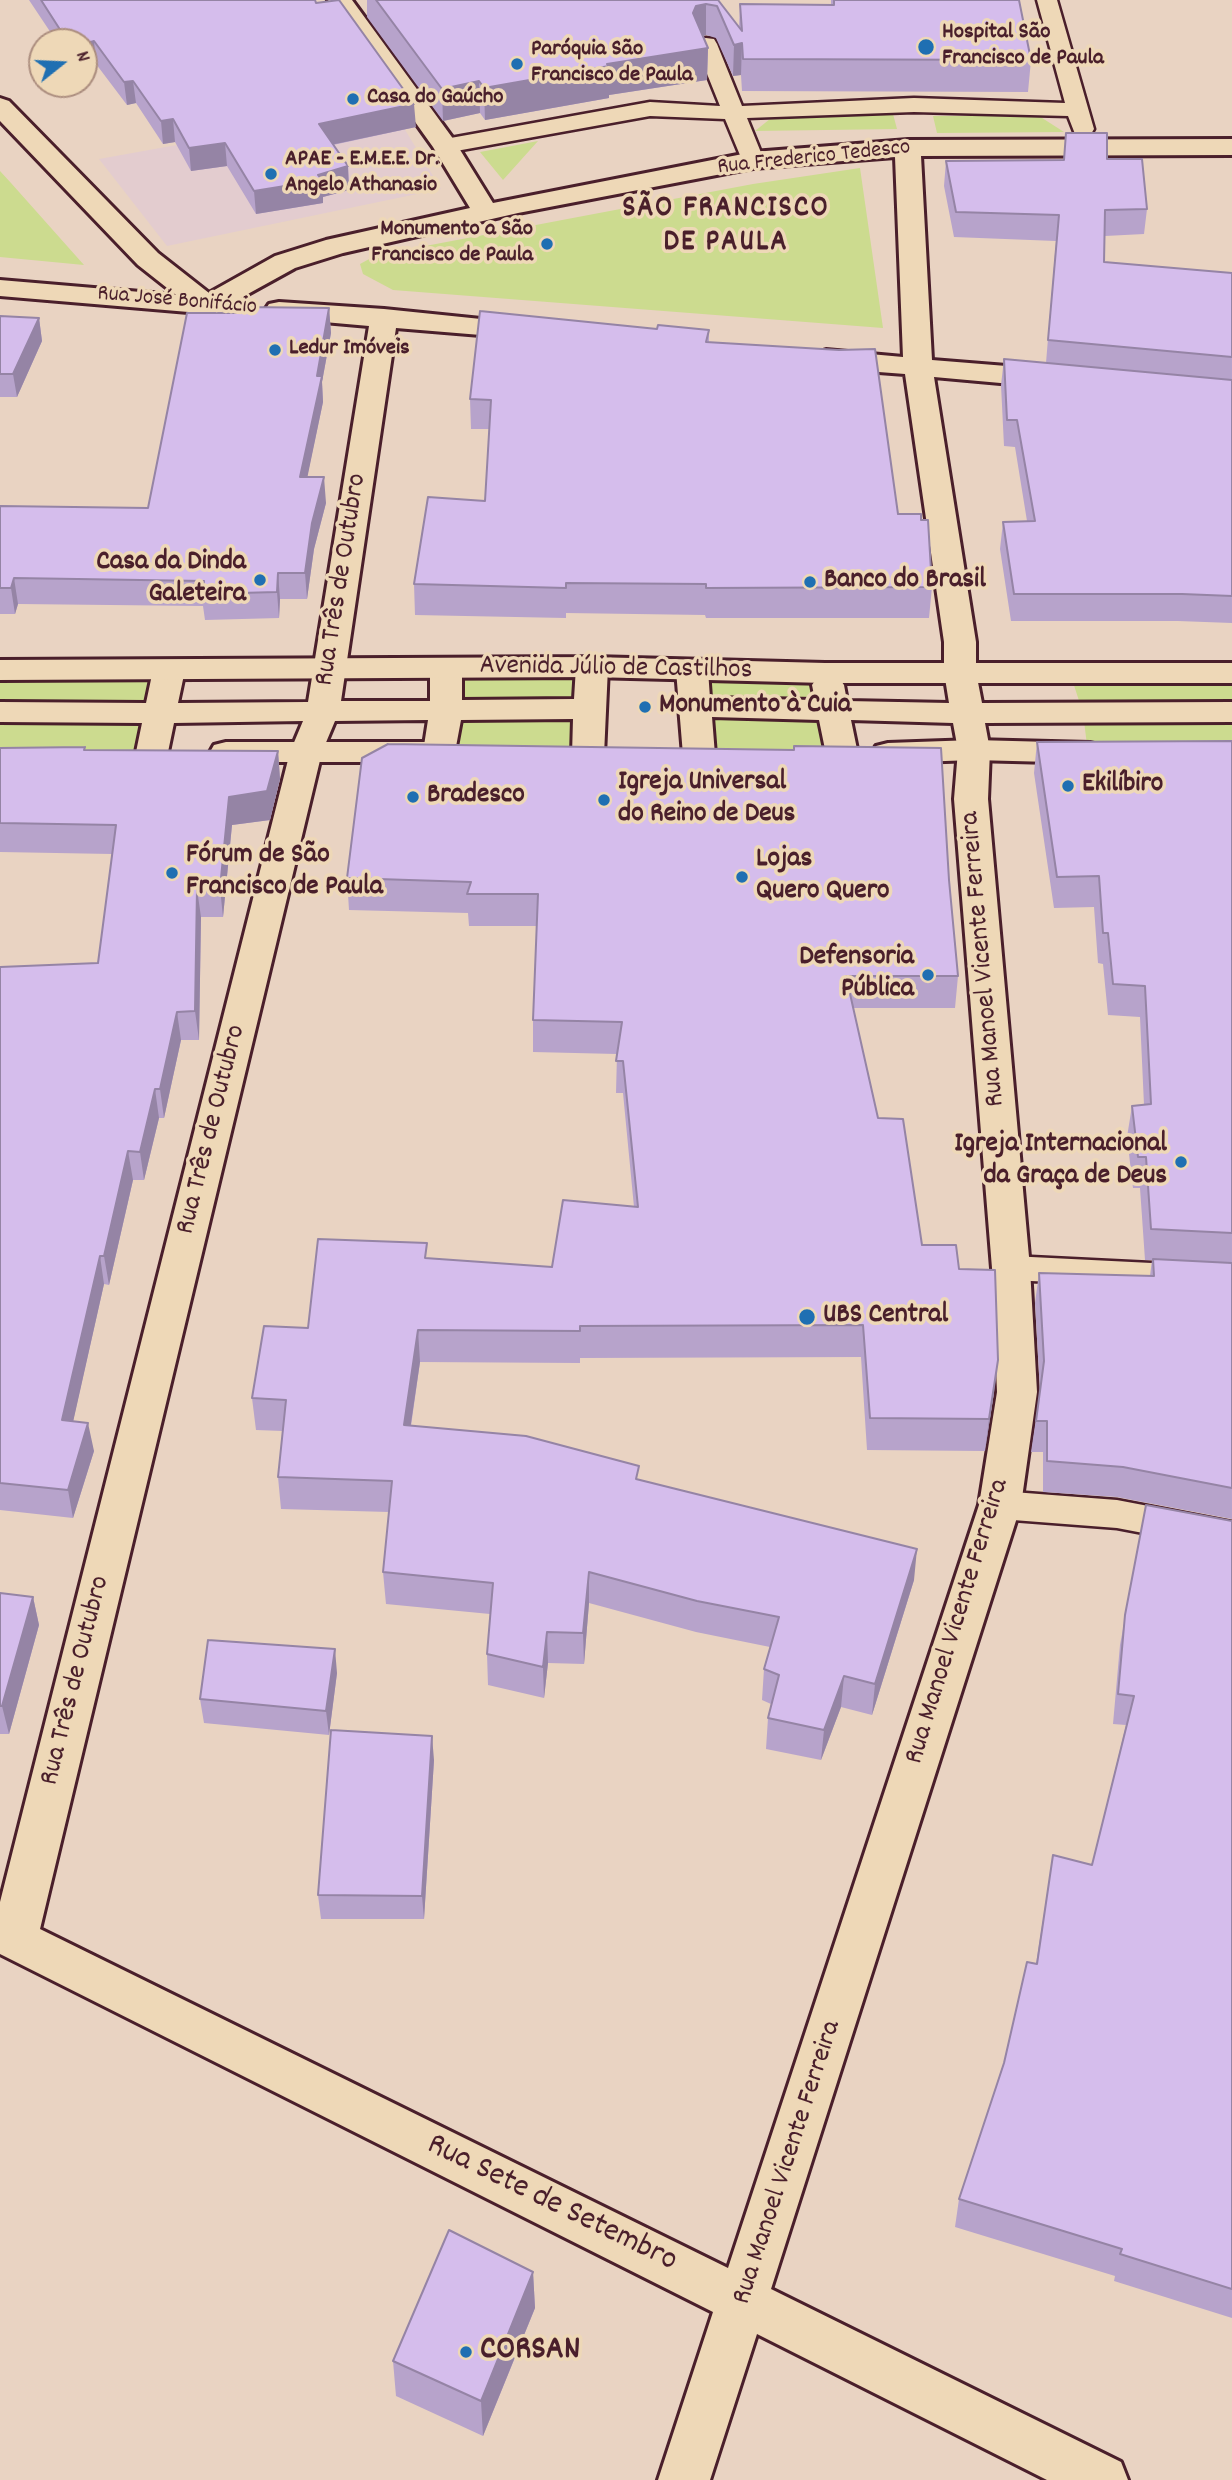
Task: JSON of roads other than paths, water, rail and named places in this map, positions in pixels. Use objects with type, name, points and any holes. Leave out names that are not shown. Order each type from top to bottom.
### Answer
[{"type":"street","points":[[340,0],[445,146],[485,212]]},
{"type":"street","points":[[0,106],[148,259],[207,305]]},
{"type":"street","name":"Rua Frederico Tedesco","points":[[207,305],[285,262],[336,246],[485,212],[753,160],[908,148],[1232,147]]},
{"type":"street","name":"Rua Manoel Vicente Ferreira","points":[[684,2480],[1000,1505],[1017,1392],[1011,1268],[971,799],[970,732],[960,672],[960,642],[918,367],[908,148]]},
{"type":"street","name":"Rua José Bonifácio","points":[[0,288],[384,317],[549,333]]},
{"type":"street","name":"Rua Três de Outubro","points":[[7,1935],[306,752],[323,712],[384,317]]},
{"type":"street","points":[[795,356],[1082,382]]},
{"type":"street","points":[[588,755],[593,667]]},
{"type":"street","name":"Avenida Júlio de Castilhos","points":[[0,670],[593,667],[825,673],[1232,673]]},
{"type":"street","points":[[169,670],[158,713],[161,752],[452,752],[446,711],[446,668]]},
{"type":"street","points":[[663,754],[712,755],[696,707],[692,670]]},
{"type":"street","points":[[825,673],[834,709],[829,754],[1083,713],[1232,712]]},
{"type":"street","points":[[696,707],[834,709],[1101,753],[1083,713],[1070,673]]},
{"type":"street","points":[[0,712],[590,709]]},
{"type":"street","name":"Rua Sete de Setembro","points":[[7,1935],[1102,2480]]},
{"type":"lane","points":[[1047,0],[1088,146]]},
{"type":"lane","points":[[706,44],[753,160]]},
{"type":"lane","points":[[445,146],[650,109],[733,113],[914,105],[1078,110]]},
{"type":"lane","points":[[1011,1268],[1232,1279]]},
{"type":"lane","points":[[1000,1505],[1117,1514],[1232,1536]]},
{"type":"place","name":"Hospital São Francisco de Paula","points":[[926,47]]},
{"type":"place","name":"Paróquia São Francisco de Paula","points":[[517,64]]},
{"type":"place","name":"Casa do Gaúcho","points":[[353,99]]},
{"type":"place","name":"APAE - E.M.E.E. Dr. Angelo Athanasio","points":[[271,174]]},
{"type":"place","name":"Monumento a São Francisco de Paula","points":[[547,244]]},
{"type":"place","name":"Ledur Imóveis","points":[[275,350]]},
{"type":"place","name":"Casa da Dinda Galeteira","points":[[260,580]]},
{"type":"place","name":"Banco do Brasil","points":[[810,582]]},
{"type":"place","name":"Monumento à Cuia","points":[[645,707]]},
{"type":"place","name":"Ekilíbiro","points":[[1068,786]]},
{"type":"place","name":"Bradesco","points":[[413,797]]},
{"type":"place","name":"Igreja Universal do Reino de Deus","points":[[604,800]]},
{"type":"place","name":"Fórum de São Francisco de Paula","points":[[172,873]]},
{"type":"place","name":"Lojas Quero Quero","points":[[742,877]]},
{"type":"place","name":"Defensoria Pública","points":[[928,975]]},
{"type":"place","name":"Igreja Internacional da Graça de Deus","points":[[1181,1162]]},
{"type":"place","name":"UBS Central","points":[[807,1317]]},
{"type":"place","name":"CORSAN","points":[[466,2352]]},
{"type":"district","name":"SÃO FRANCISCO DE PAULA","points":[[726,228]]}]
